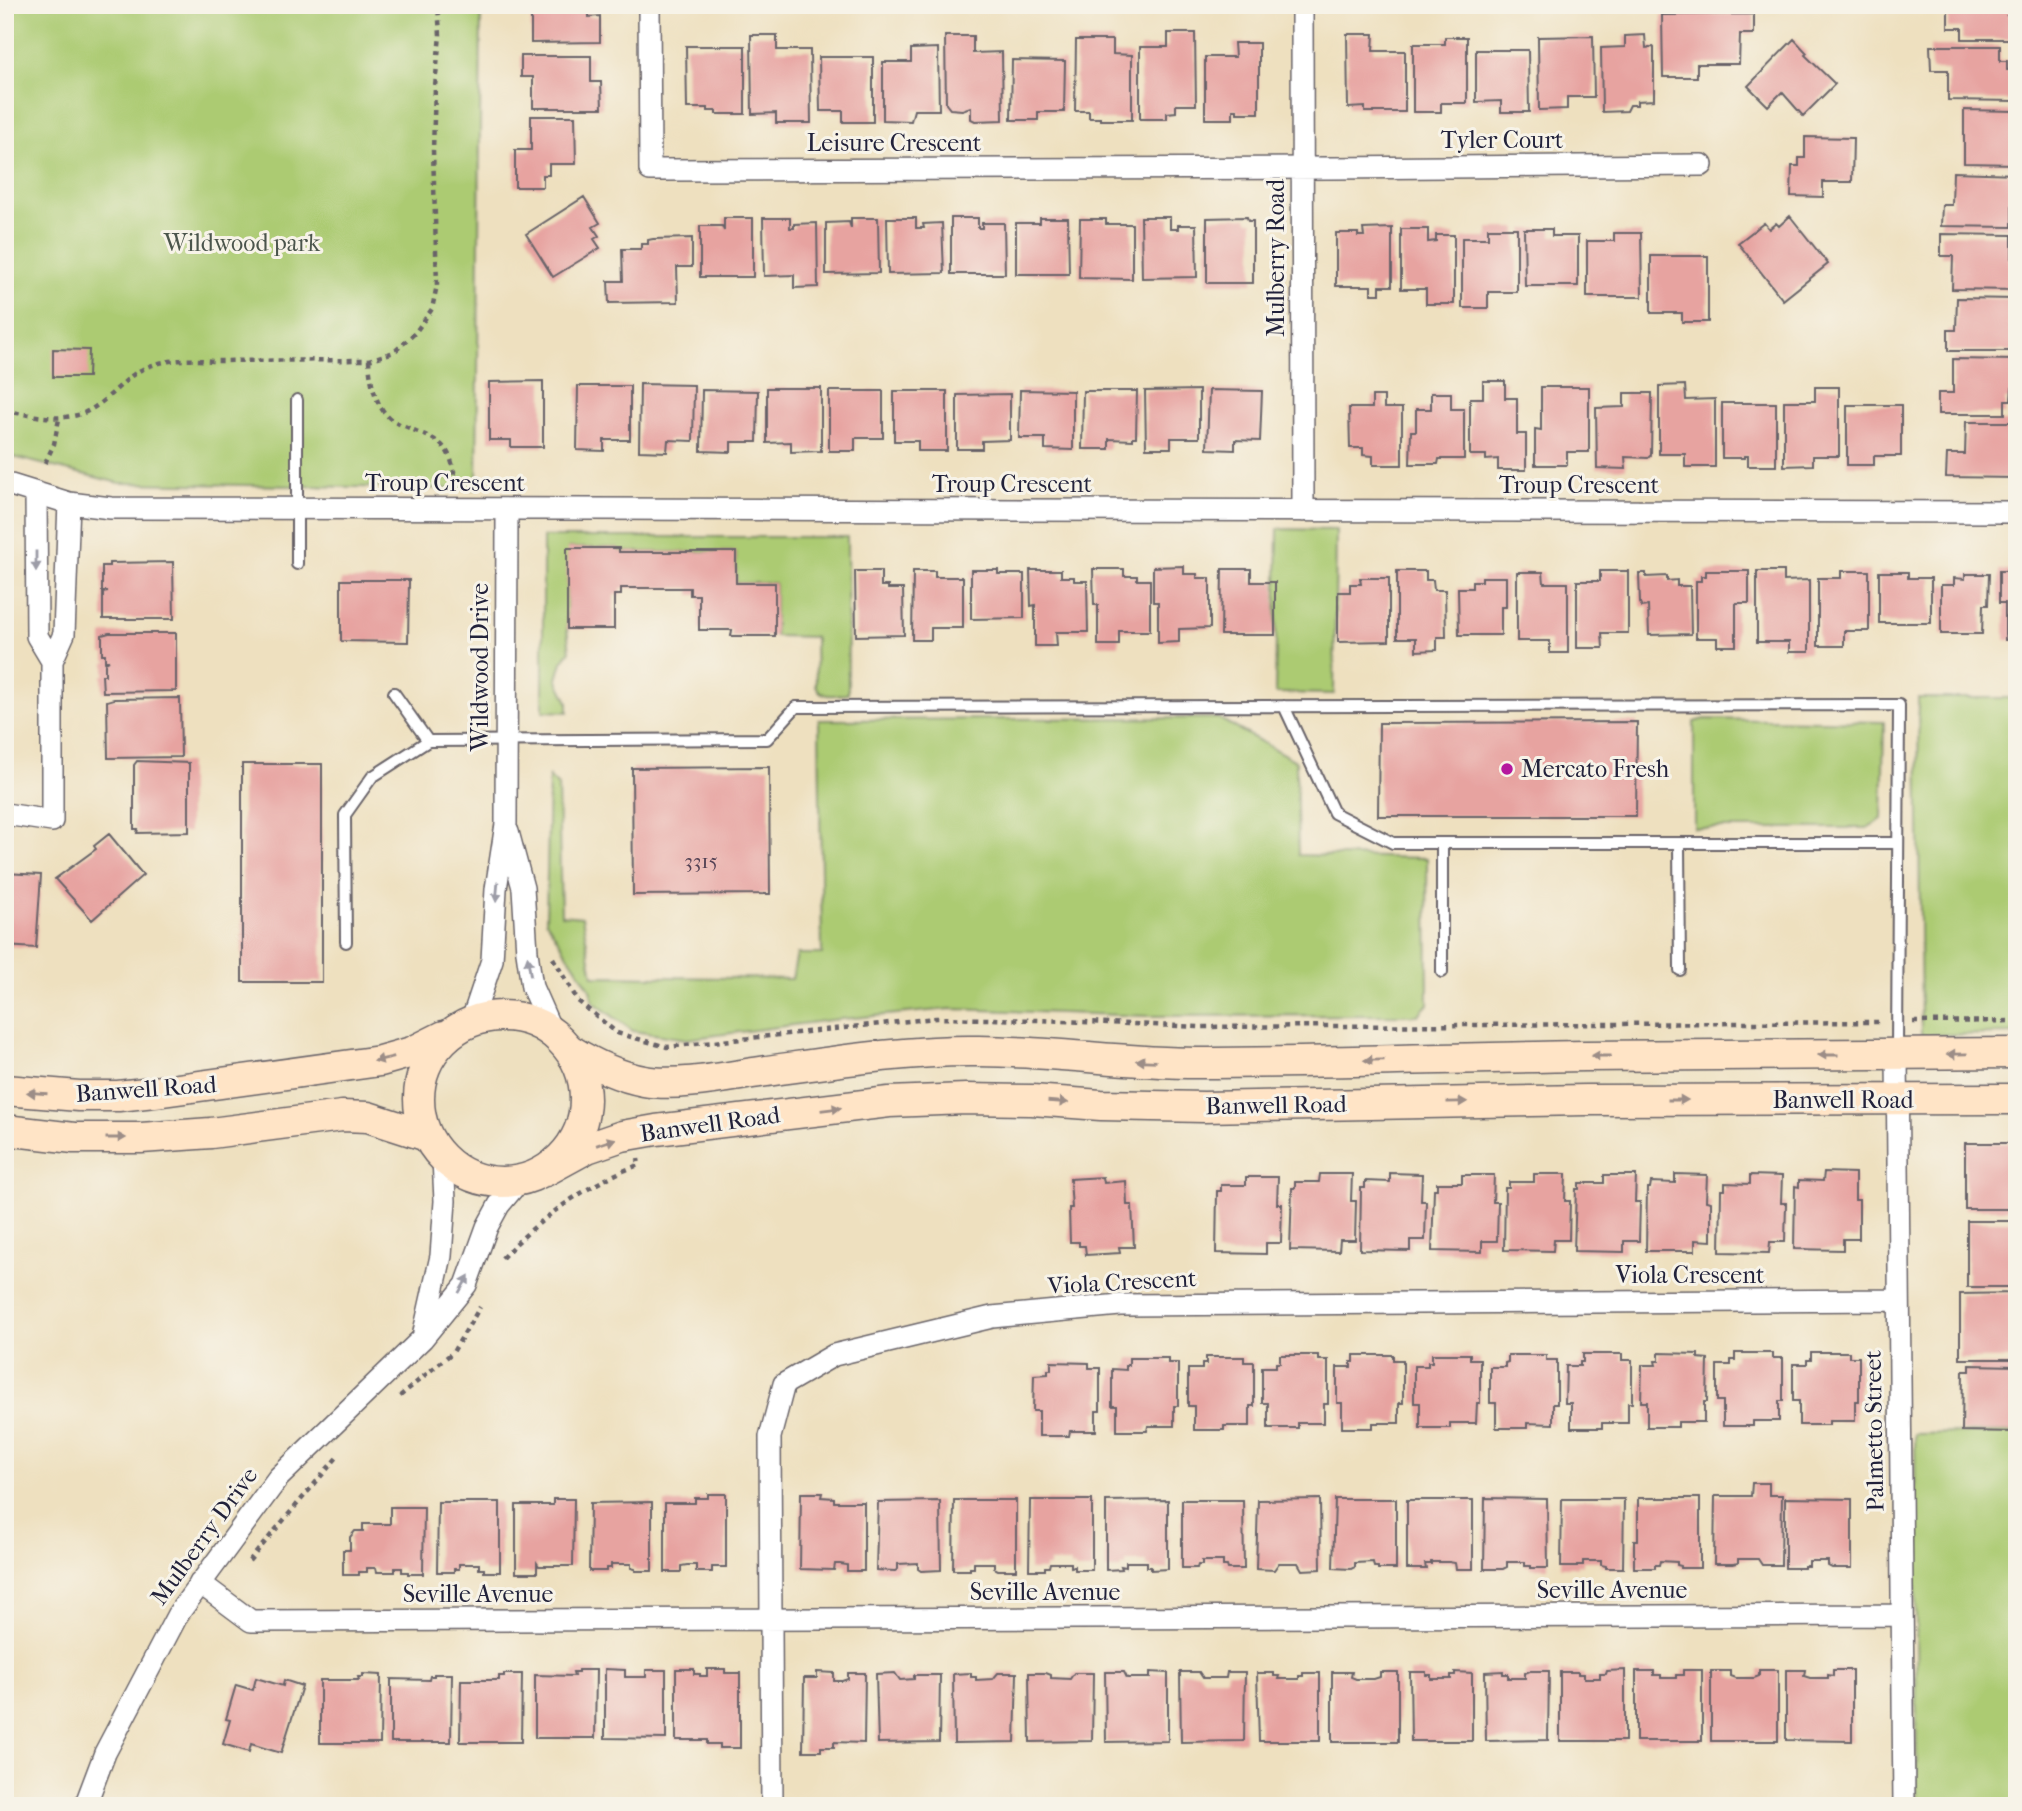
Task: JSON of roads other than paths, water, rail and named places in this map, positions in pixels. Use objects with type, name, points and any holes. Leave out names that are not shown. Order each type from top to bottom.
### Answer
[{"type":"main road","points":[[498,1015],[526,1018],[560,1040],[582,1075],[586,1102],[580,1129],[566,1153],[532,1176],[492,1182],[466,1174],[435,1147],[419,1110],[420,1082],[430,1056],[459,1028],[498,1015]]},
{"type":"main road","name":"Banwell Road","points":[[5,1090],[79,1096],[118,1096],[163,1091],[380,1061],[412,1052],[459,1028]]},
{"type":"main road","name":"Banwell Road","points":[[560,1040],[592,1063],[623,1076],[648,1082],[709,1079],[871,1056],[928,1051],[1007,1052],[1195,1063],[1590,1056],[2017,1053]]},
{"type":"main road","name":"Banwell Road","points":[[532,1176],[587,1148],[622,1136],[889,1102],[966,1099],[1204,1107],[1586,1100],[2017,1099]]},
{"type":"main road","name":"Banwell Road","points":[[5,1130],[74,1138],[141,1138],[211,1133],[342,1116],[368,1117],[435,1147]]},
{"type":"street","name":"Leisure Crescent","points":[[649,5],[650,170],[1302,168]]},
{"type":"street","name":"Mulberry Road","points":[[1302,5],[1303,511]]},
{"type":"street","name":"Tyler Court","points":[[1302,168],[1702,164]]},
{"type":"street","name":"Troup Crescent","points":[[7,484],[69,503],[111,508],[2017,512]]},
{"type":"street","points":[[36,493],[37,636],[52,660]]},
{"type":"street","points":[[5,814],[52,821],[52,660],[64,634],[69,503]]},
{"type":"street","name":"Wildwood Drive","points":[[459,1028],[492,960],[496,889],[506,824],[507,510]]},
{"type":"street","name":"Wildwood Drive","points":[[506,824],[523,888],[532,988],[560,1040]]},
{"type":"street","name":"Palmetto Street","points":[[1897,1055],[1904,1806]]},
{"type":"street","points":[[423,1338],[441,1256],[444,1201],[435,1147]]},
{"type":"street","name":"Mulberry Drive","points":[[85,1806],[105,1752],[178,1614],[278,1478],[423,1338],[466,1284],[487,1227],[499,1205],[532,1176]]},
{"type":"street","name":"Viola Crescent","points":[[772,1806],[770,1437],[784,1384],[834,1355],[992,1317],[1120,1305],[1899,1300]]},
{"type":"street","name":"Seville Avenue","points":[[200,1583],[251,1621],[1902,1615]]},
{"type":"lane","points":[[297,400],[297,564]]},
{"type":"lane","points":[[394,693],[428,741]]},
{"type":"lane","points":[[346,942],[345,815],[372,776],[428,741],[767,739],[796,707],[1899,705],[1897,1055]]},
{"type":"lane","points":[[1284,706],[1334,813],[1393,843],[1898,843]]},
{"type":"lane","points":[[1442,843],[1443,972]]},
{"type":"lane","points":[[1679,843],[1680,970]]},
{"type":"place","name":"Mercato Fresh","points":[[1507,769]]},
{"type":"park label","name":"Wildwood park","points":[[242,243]]}]
